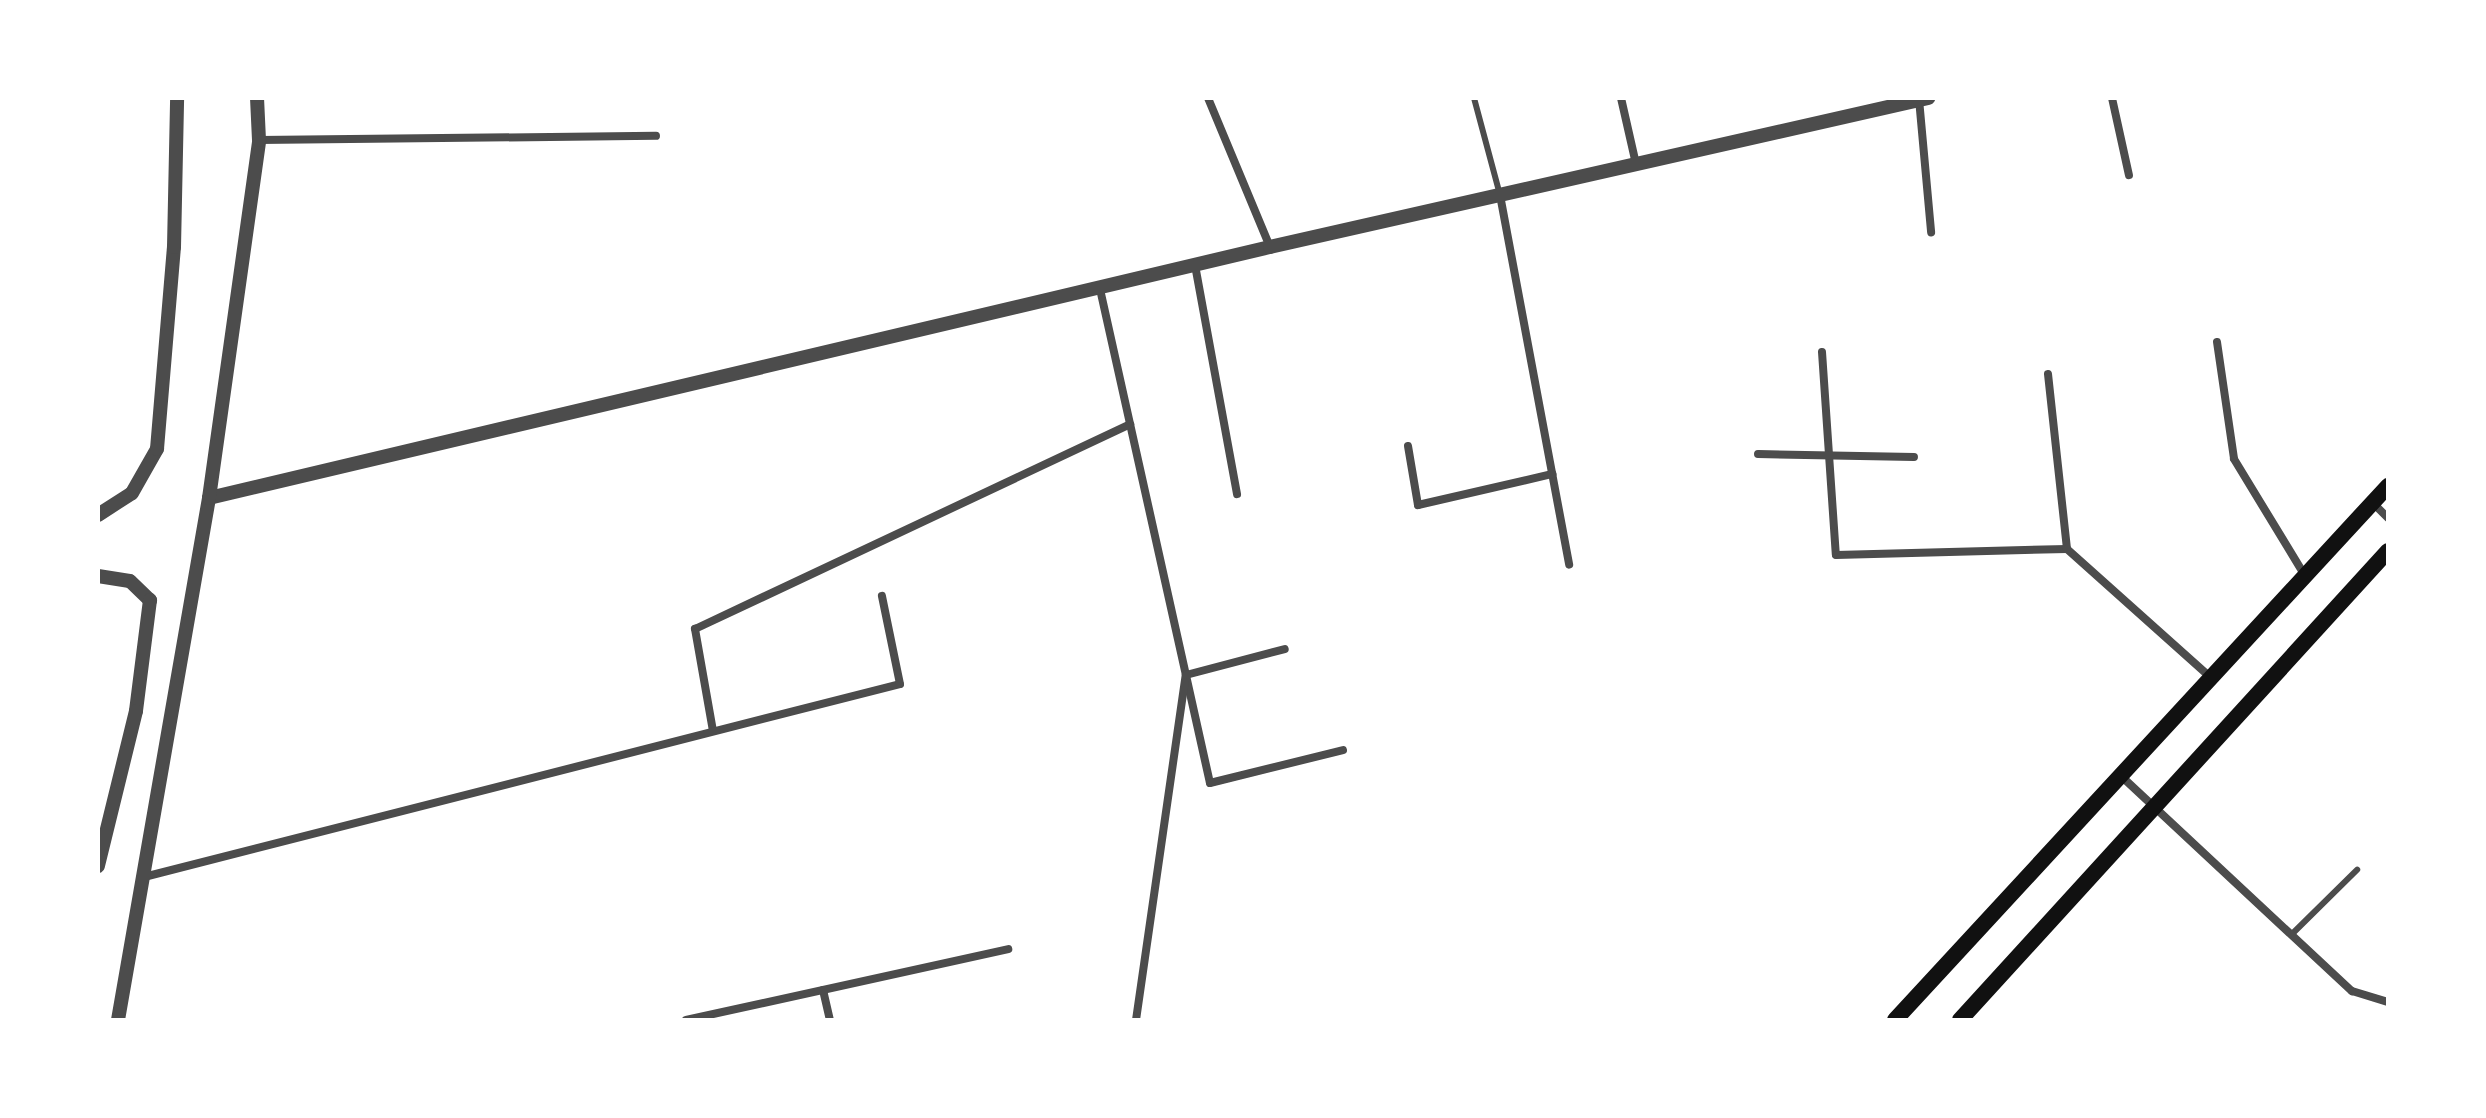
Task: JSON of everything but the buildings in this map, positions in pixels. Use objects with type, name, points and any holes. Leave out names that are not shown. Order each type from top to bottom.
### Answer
[{"type":"main road","points":[[1895,1020],[2388,486]]},
{"type":"main road","points":[[1960,1020],[2388,551]]},
{"type":"street","points":[[98,515],[132,493],[157,449],[174,247],[177,98]]},
{"type":"street","points":[[118,1020],[209,498],[259,140],[257,98]]},
{"type":"street","points":[[1208,98],[1270,247]]},
{"type":"street","points":[[1621,98],[1636,164]]},
{"type":"street","points":[[2112,98],[2129,175]]},
{"type":"street","points":[[209,498],[1270,247],[1922,99],[1931,232]]},
{"type":"street","points":[[259,140],[656,136]]},
{"type":"street","points":[[1500,195],[1569,565]]},
{"type":"street","points":[[1195,265],[1237,494]]},
{"type":"street","points":[[1100,289],[1210,783],[1343,750]]},
{"type":"street","points":[[2217,342],[2234,459],[2304,574]]},
{"type":"street","points":[[1822,352],[1836,555],[2067,549]]},
{"type":"street","points":[[2048,374],[2067,549],[2210,677]]},
{"type":"street","points":[[713,731],[695,629],[1130,424]]},
{"type":"street","points":[[1408,446],[1418,505],[1552,474]]},
{"type":"street","points":[[1758,454],[1914,457]]},
{"type":"street","points":[[2372,502],[2388,518]]},
{"type":"street","points":[[98,576],[130,581],[150,600],[136,711],[98,866]]},
{"type":"street","points":[[144,877],[900,684],[882,596]]},
{"type":"street","points":[[1186,675],[1285,649]]},
{"type":"street","points":[[1136,1020],[1186,675]]},
{"type":"street","points":[[2120,775],[2352,991],[2388,1002]]},
{"type":"street","points":[[686,1020],[1008,949]]},
{"type":"street","points":[[823,990],[830,1020]]},
{"type":"lane","points":[[1474,98],[1500,195]]},
{"type":"lane","points":[[2291,935],[2357,870]]}]
